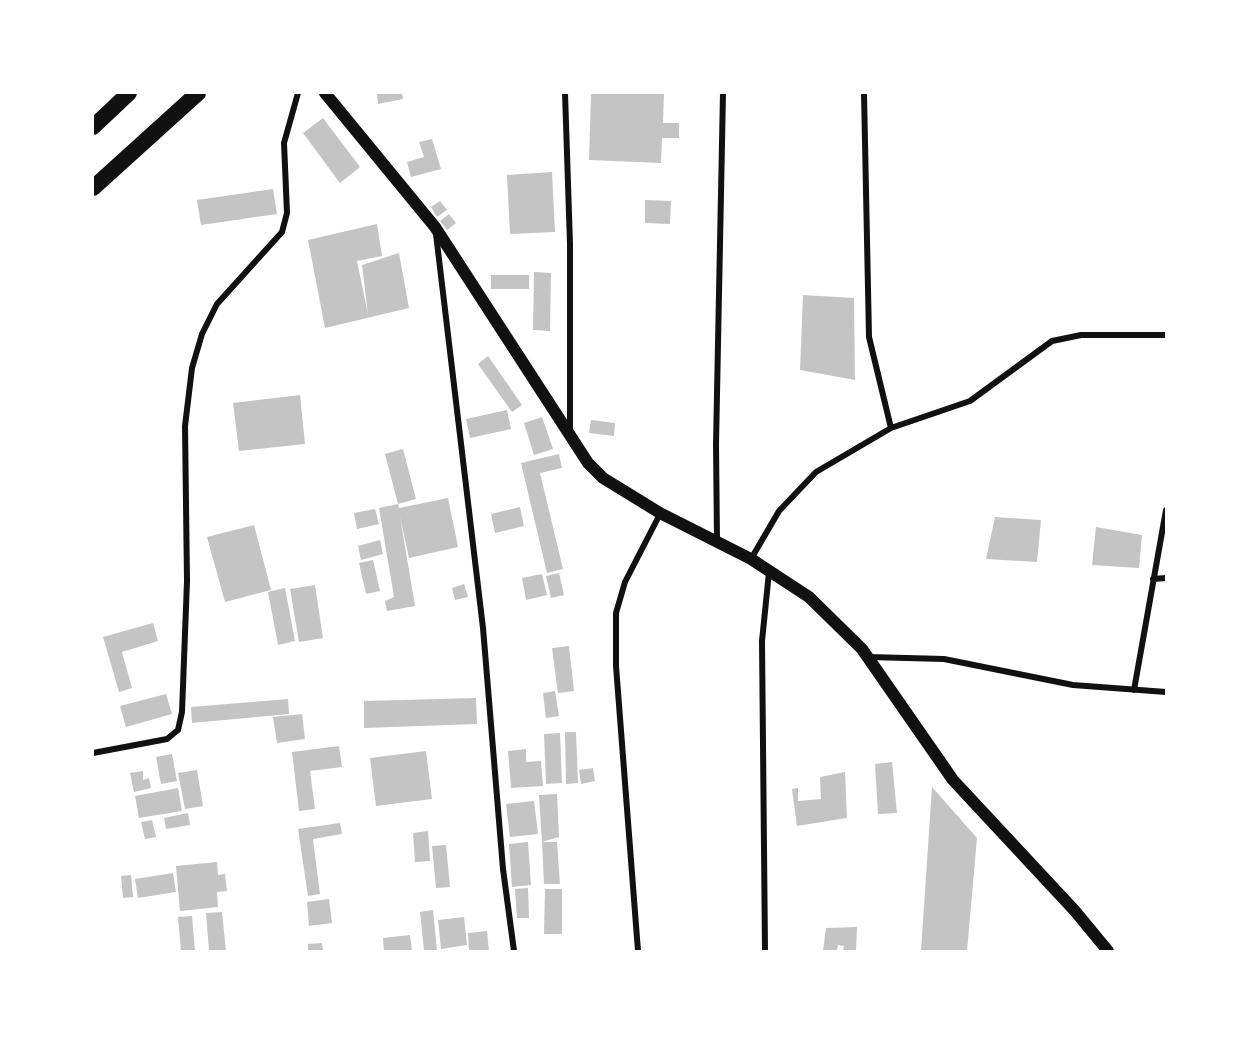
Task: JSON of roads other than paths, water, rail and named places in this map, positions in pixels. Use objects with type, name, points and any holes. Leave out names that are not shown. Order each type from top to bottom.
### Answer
[{"type":"highway","points":[[93,127],[129,93]]},
{"type":"highway","points":[[93,188],[198,93]]},
{"type":"main road","points":[[325,93],[435,227],[588,462],[603,477],[660,513],[751,559],[809,597],[867,657],[953,780],[1075,911],[1108,951]]},
{"type":"street","points":[[93,753],[167,739],[178,730],[182,712],[187,581],[185,426],[192,368],[202,334],[218,304],[282,232],[287,213],[284,143],[298,93]]},
{"type":"street","points":[[565,93],[570,244],[570,436]]},
{"type":"street","points":[[717,542],[716,444],[723,93]]},
{"type":"street","points":[[864,93],[869,337],[891,428]]},
{"type":"street","points":[[435,227],[483,628],[503,869],[514,951]]},
{"type":"street","points":[[751,559],[779,511],[816,472],[891,428],[970,401],[1052,341],[1081,335],[1166,335]]},
{"type":"street","points":[[1134,690],[1166,510]]},
{"type":"street","points":[[638,951],[616,666],[616,613],[624,582],[660,513]]},
{"type":"street","points":[[765,951],[762,641],[769,571]]},
{"type":"street","points":[[1153,579],[1166,578]]},
{"type":"street","points":[[867,657],[944,659],[1073,685],[1166,692]]}]
